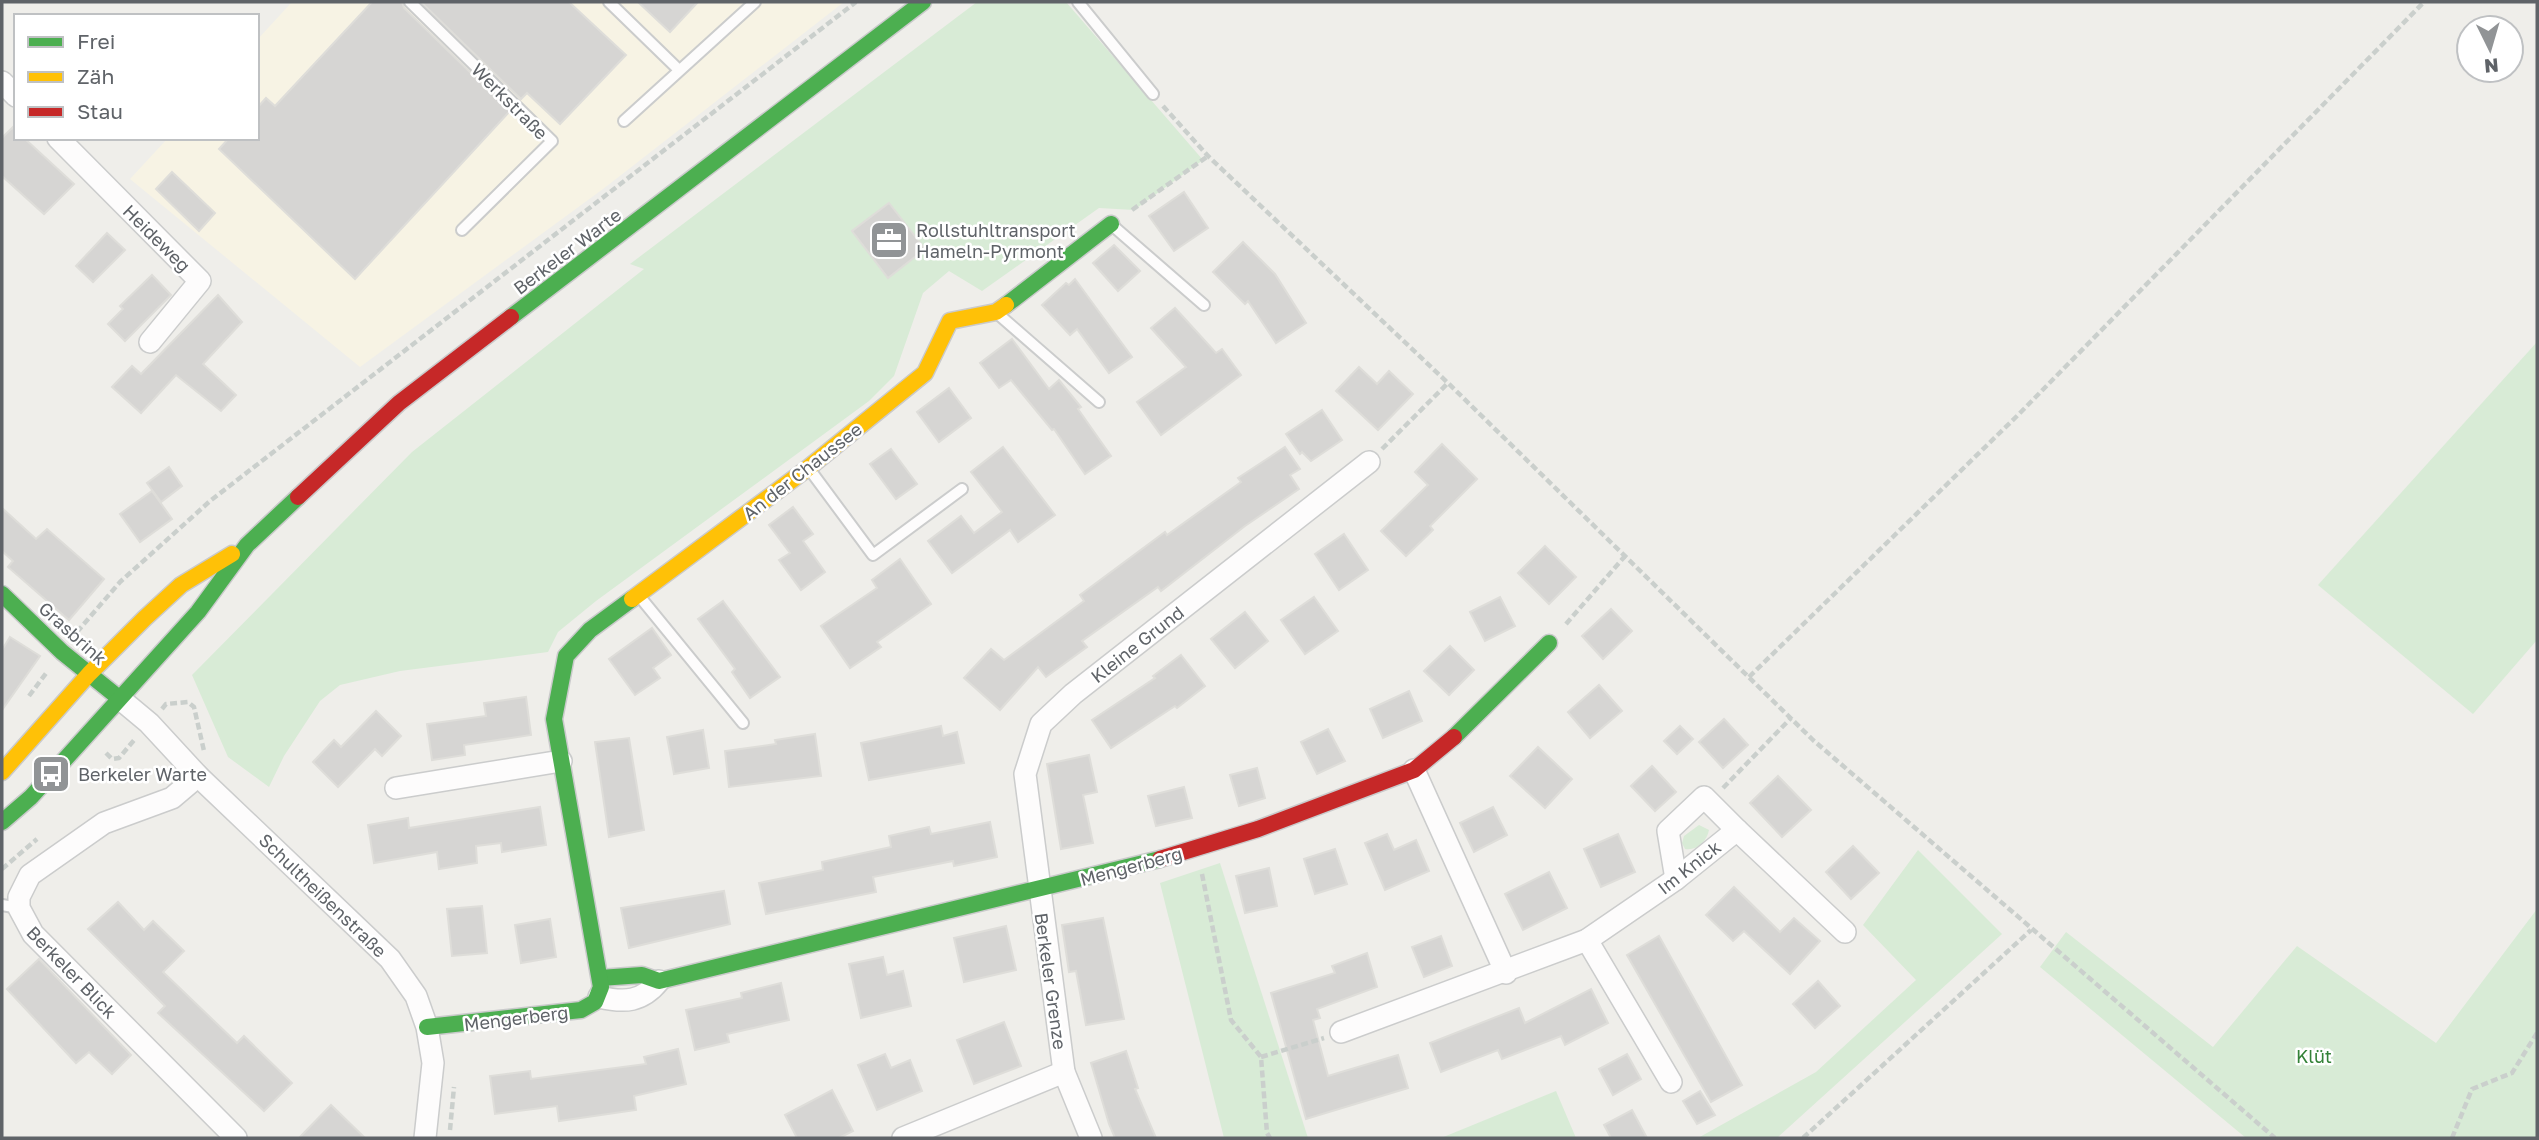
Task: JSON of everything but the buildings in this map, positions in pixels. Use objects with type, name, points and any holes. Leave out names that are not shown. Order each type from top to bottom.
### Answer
[{"type":"street","name":"Berkeler Warte","points":[[2,822],[31,797],[198,612],[247,545],[399,403],[923,2]]},
{"type":"street","name":"Heideweg","points":[[60,140],[200,281],[150,342]]},
{"type":"street","name":"An der Chaussee","points":[[600,987],[554,719],[566,656],[590,630],[808,468],[925,373],[950,321],[996,312],[1111,224]]},
{"type":"street","name":"Kleine Grund","points":[[1038,890],[1025,774],[1041,724],[1073,694],[1369,462]]},
{"type":"street","name":"Berkeler Warte","points":[[2,772],[89,674],[181,585],[247,545]]},
{"type":"street","name":"Grasbrink","points":[[2,594],[62,652],[119,698]]},
{"type":"street","name":"Mengerberg","points":[[427,1027],[581,1010],[600,987],[616,1001],[640,997],[648,995],[659,981],[1196,849],[1414,770],[1465,728],[1549,643]]},
{"type":"street","name":"Schultheißenstraße","points":[[119,698],[149,723],[198,776],[390,959],[416,996],[427,1027],[433,1063],[425,1138]]},
{"type":"street","points":[[396,788],[561,761]]},
{"type":"street","points":[[1414,770],[1506,973]]},
{"type":"street","name":"Berkeler Blick","points":[[198,776],[172,798],[104,823],[30,875],[13,903],[33,934],[236,1138]]},
{"type":"street","points":[[1676,879],[1668,831],[1704,797],[1737,830]]},
{"type":"street","name":"Im Knick","points":[[1341,1032],[1506,973],[1587,940],[1676,879],[1737,830],[1845,932]]},
{"type":"street","name":"Berkeler Grenze","points":[[1038,890],[1064,1072],[1091,1138]]},
{"type":"street","points":[[1587,940],[1671,1082]]},
{"type":"street","name":"Berkeler Grenze","points":[[903,1138],[1064,1072]]},
{"type":"lane","name":"Werkstraße","points":[[410,2],[552,141],[462,230]]},
{"type":"lane","points":[[609,2],[680,70]]},
{"type":"lane","points":[[624,121],[755,2]]},
{"type":"lane","points":[[1078,2],[1153,94]]},
{"type":"lane","points":[[1111,224],[1203,305]]},
{"type":"lane","points":[[996,312],[1099,402]]},
{"type":"lane","points":[[808,468],[873,555],[962,489]]},
{"type":"lane","points":[[639,595],[743,723]]},
{"type":"path","points":[[27,698],[120,582],[210,501],[856,2]]},
{"type":"path","points":[[1749,677],[2017,416],[2424,2]]},
{"type":"path","points":[[1153,94],[1208,156],[1448,383],[1791,718],[2031,930],[2135,1014],[2275,1138]]},
{"type":"path","points":[[1111,224],[1208,156]]},
{"type":"path","points":[[1369,462],[1448,383]]},
{"type":"path","points":[[1549,643],[1625,556]]},
{"type":"path","points":[[1709,802],[1791,718]]},
{"type":"path","points":[[1196,849],[1231,1020],[1261,1057],[1267,1133],[1270,1138]]},
{"type":"path","points":[[1803,1138],[2031,930]]},
{"type":"path","points":[[1261,1057],[1341,1032]]},
{"type":"path","points":[[2452,1138],[2472,1089],[2512,1073],[2537,1033]]},
{"type":"shaded area","points":[[292,2],[844,2],[603,189],[360,367],[130,179],[166,140],[259,140],[259,38]]},
{"type":"green space","points":[[977,2],[1066,2],[1203,160],[1134,210],[1099,208],[982,291],[949,271],[923,293],[894,376],[869,401],[596,601],[558,632],[548,652],[400,671],[340,685],[320,701],[284,756],[269,787],[228,757],[192,675],[412,452],[644,269],[630,264]]},
{"type":"green space","points":[[2537,342],[2537,640],[2473,714],[2318,585]]},
{"type":"green space","points":[[1699,825],[1709,830],[1706,838],[1697,847],[1685,849],[1682,843],[1684,836]]},
{"type":"green space","points":[[1918,850],[2002,934],[1777,1138],[1698,1138],[1816,1072],[1916,980],[1863,925]]},
{"type":"green space","points":[[1220,863],[1308,1138],[1224,1138],[1160,883]]},
{"type":"green space","name":"Klüt","points":[[2537,909],[2537,1138],[2246,1138],[2040,967],[2066,932],[2213,1047],[2297,946],[2436,1043]]},
{"type":"green space","points":[[1556,1091],[1576,1138],[1441,1138]]},
{"type":"traffic: fast","points":[[511,317],[923,2]]},
{"type":"traffic: fast","points":[[1006,305],[1111,224]]},
{"type":"traffic: fast","points":[[2,822],[31,797],[198,612],[247,545],[298,497]]},
{"type":"traffic: fast","points":[[2,594],[62,652],[119,698]]},
{"type":"traffic: fast","points":[[427,1027],[581,1010],[595,1002],[601,987],[554,719],[566,656],[590,630],[632,599]]},
{"type":"traffic: fast","points":[[1454,737],[1549,643]]},
{"type":"traffic: fast","points":[[600,978],[642,975],[659,981],[1160,859]]},
{"type":"traffic: slow","points":[[632,599],[808,468],[925,373],[950,321],[996,312],[1006,305]]},
{"type":"traffic: slow","points":[[2,772],[89,674],[145,618],[181,585],[232,554]]},
{"type":"traffic: jam","points":[[298,497],[399,403],[511,317]]},
{"type":"traffic: jam","points":[[1160,859],[1258,829],[1414,770],[1454,737]]},
{"type":"place","name":"Rollstuhltransport Hameln-Pyrmont","points":[[889,240]]},
{"type":"place","name":"Berkeler Warte","points":[[51,774]]}]
